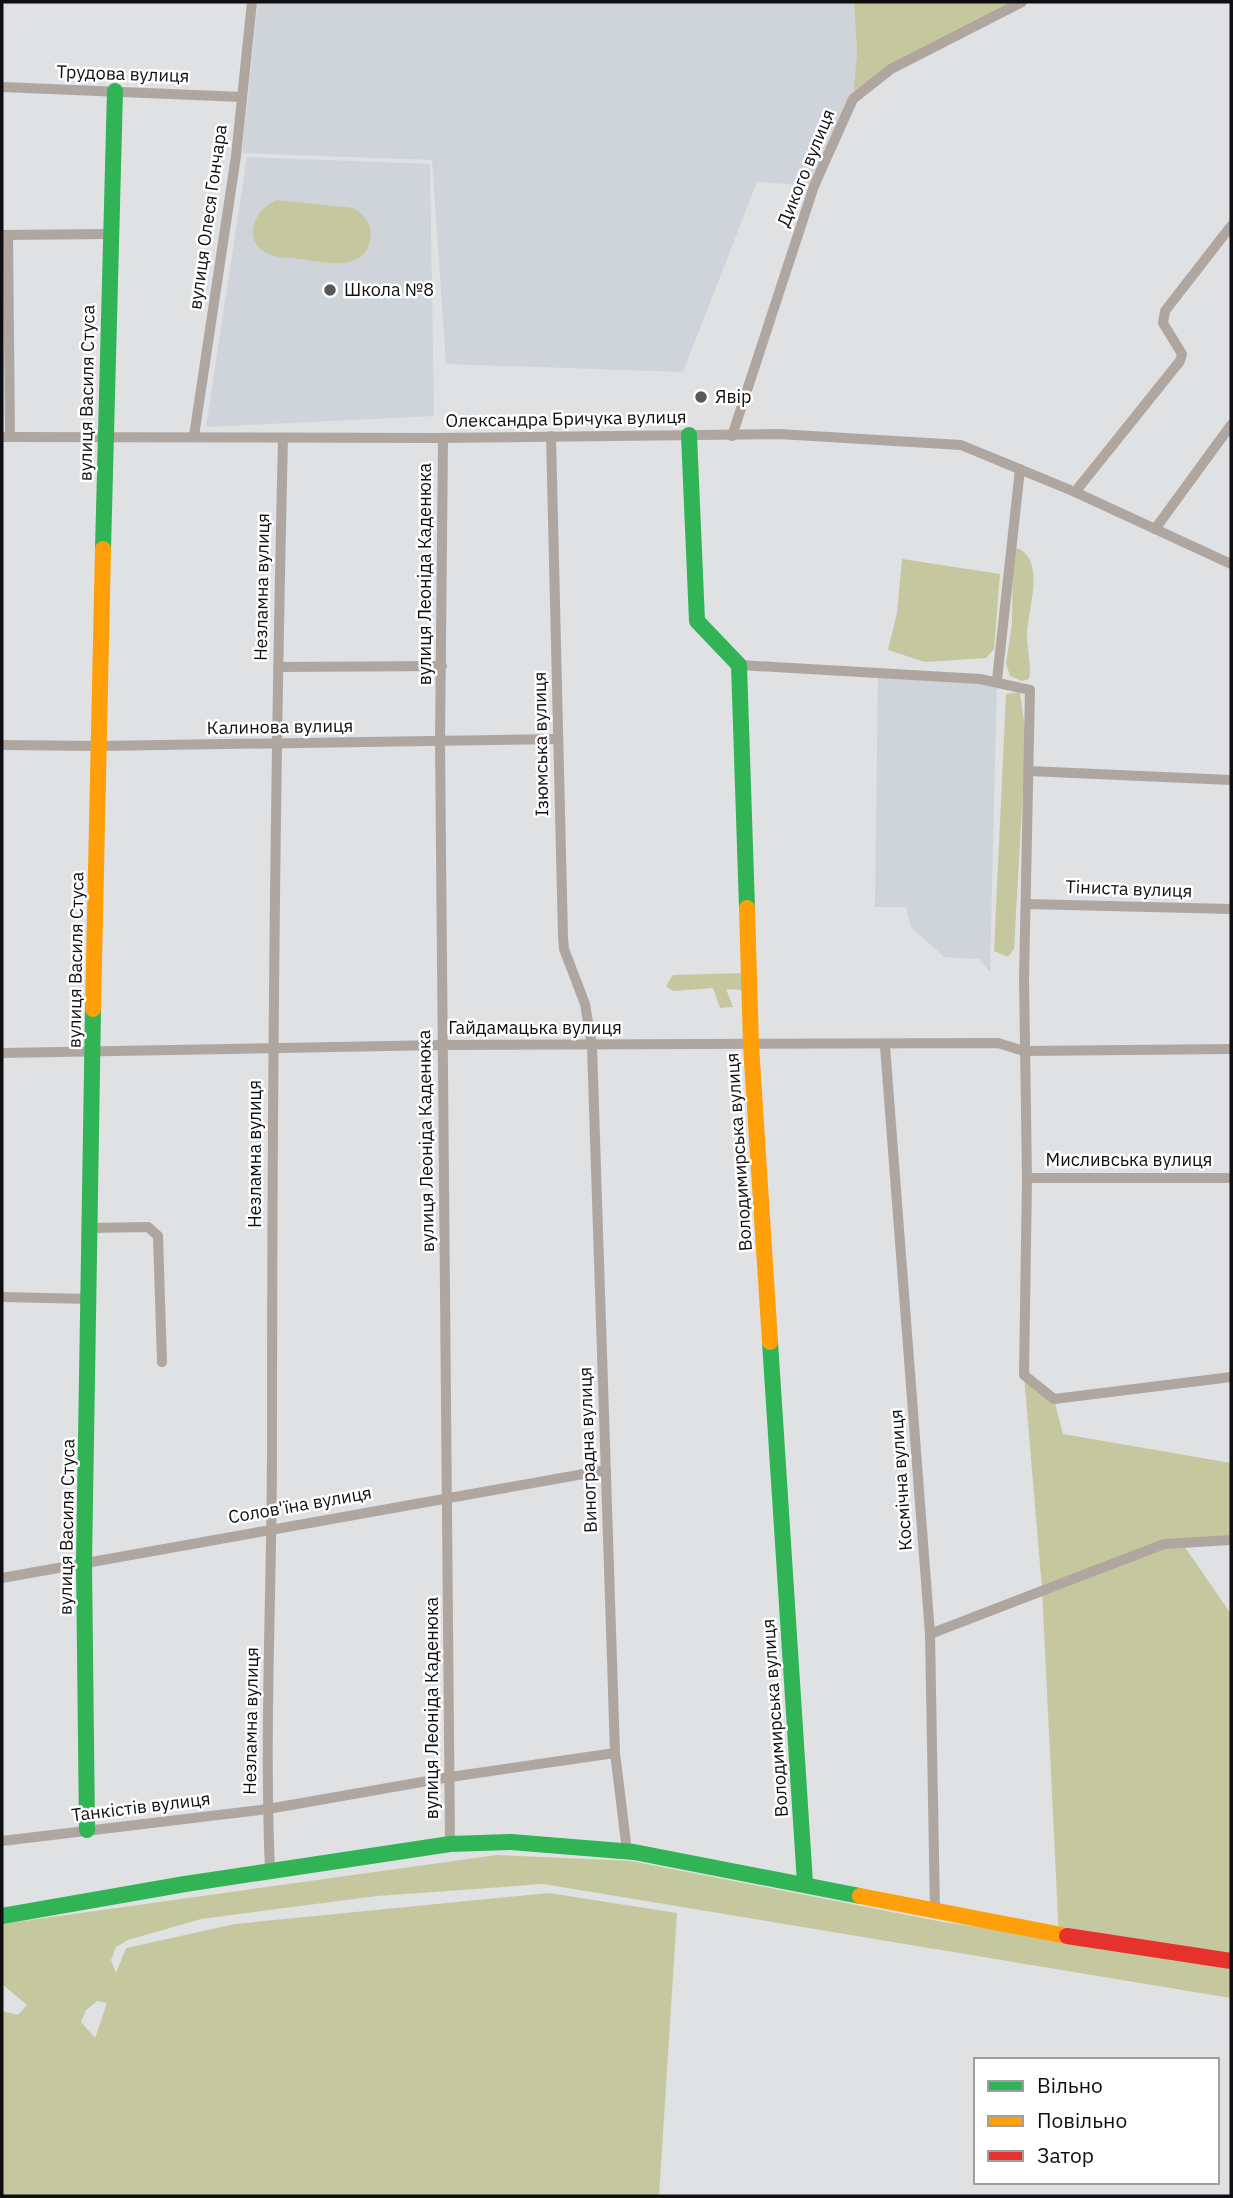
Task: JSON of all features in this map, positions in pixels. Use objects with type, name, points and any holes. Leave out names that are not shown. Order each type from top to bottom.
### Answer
[{"type":"street","name":"вулиця Олеся Гончара","points":[[194,436],[242,97],[252,2]]},
{"type":"street","name":"Дикого вулиця","points":[[732,436],[814,186],[853,99],[891,69],[1022,2]]},
{"type":"street","name":"Трудова вулиця","points":[[2,86],[242,97]]},
{"type":"street","name":"вулиця Василя Стуса","points":[[87,1830],[85,1562],[98,746],[109,234],[116,91]]},
{"type":"street","points":[[1075,492],[1180,361],[1182,354],[1163,323],[1164,311],[1231,226]]},
{"type":"street","points":[[6,437],[5,235],[109,234]]},
{"type":"street","points":[[1154,529],[1231,425]]},
{"type":"street","name":"Олександра Бричука вулиця","points":[[6,437],[443,438],[732,436],[779,433],[961,445],[1075,492],[1231,564]]},
{"type":"street","points":[[689,435],[697,621],[739,665],[997,680],[1030,690],[1024,1051],[1027,1178],[1024,1374],[1054,1399],[1231,1377]]},
{"type":"street","name":"Ізюмська вулиця","points":[[551,436],[564,948],[585,1004],[592,1046]]},
{"type":"street","name":"Незламна вулиця","points":[[271,1871],[268,1809],[272,1528],[272,1047],[283,438]]},
{"type":"street","name":"вулиця Леоніда Каденюка","points":[[443,438],[440,741],[449,1496],[450,1844]]},
{"type":"street","points":[[997,680],[1020,469]]},
{"type":"street","name":"Володимирська вулиця","points":[[739,665],[751,1045],[805,1883]]},
{"type":"street","points":[[278,667],[442,666]]},
{"type":"street","name":"Калинова вулиця","points":[[2,745],[558,739]]},
{"type":"street","points":[[1029,771],[1231,780]]},
{"type":"street","name":"Тіниста вулиця","points":[[1026,904],[1231,909]]},
{"type":"street","name":"Гайдамацька вулиця","points":[[2,1053],[94,1054],[272,1047],[442,1045],[885,1046],[998,1043],[1024,1051],[1231,1049]]},
{"type":"street","name":"Виноградна вулиця","points":[[592,1046],[615,1753],[627,1851]]},
{"type":"street","name":"Космічна вулиця","points":[[885,1046],[930,1634],[935,1912]]},
{"type":"street","name":"Мисливська вулиця","points":[[1027,1178],[1231,1178]]},
{"type":"street","points":[[92,1228],[148,1227],[158,1236],[162,1362]]},
{"type":"street","points":[[2,1297],[91,1299]]},
{"type":"street","name":"Солов'їна вулиця","points":[[2,1578],[606,1470]]},
{"type":"street","points":[[930,1634],[1164,1544],[1231,1540]]},
{"type":"street","name":"Танкістів вулиця","points":[[2,1841],[268,1809],[450,1777],[615,1753]]},
{"type":"street","points":[[2,1916],[271,1871],[450,1844],[490,1841],[627,1851],[805,1883],[1059,1937],[1231,1961]]},
{"type":"shaded area","points":[[258,2],[854,2],[857,51],[853,99],[814,186],[757,182],[683,372],[446,364],[432,160],[242,153]]},
{"type":"shaded area","name":"Школа №8","points":[[247,157],[430,164],[434,416],[206,427]]},
{"type":"shaded area","points":[[878,672],[997,680],[990,972],[979,959],[944,957],[911,927],[906,907],[875,907]]},
{"type":"green space","points":[[854,2],[1010,2],[1012,7],[891,69],[853,99],[857,51]]},
{"type":"green space","points":[[277,200],[354,208],[362,214],[369,226],[371,235],[366,250],[360,257],[341,263],[268,254],[255,241],[254,225],[262,210]]},
{"type":"green space","points":[[1017,548],[1026,554],[1033,574],[1027,635],[1030,674],[1029,679],[1022,681],[1010,676],[1006,663],[1012,624],[1013,553]]},
{"type":"green space","points":[[902,559],[1000,574],[994,649],[986,658],[925,662],[888,650],[897,613]]},
{"type":"green space","points":[[1020,692],[1026,736],[1014,949],[1008,957],[994,951],[1006,694]]},
{"type":"green space","points":[[743,973],[745,990],[726,989],[733,1007],[720,1008],[713,988],[673,991],[666,986],[673,975]]},
{"type":"green space","points":[[1024,1375],[1054,1399],[1063,1434],[1231,1463],[1231,1540],[1182,1543],[1231,1614],[1231,1998],[543,1884],[377,1896],[201,1919],[128,1940],[116,1947],[111,1960],[116,1973],[126,1948],[235,1924],[549,1893],[677,1913],[659,2196],[2,2196],[2,2011],[18,2015],[27,2005],[2,1984],[2,1924],[497,1855],[631,1861],[943,1922],[1059,1938],[1042,1589]],"holes":[[[97,2001],[107,2003],[95,2038],[81,2022],[86,2010]]]},
{"type":"traffic: fast","points":[[103,549],[115,91]]},
{"type":"traffic: fast","points":[[689,435],[697,621],[739,665],[747,908]]},
{"type":"traffic: fast","points":[[87,1830],[84,1562],[93,1009]]},
{"type":"traffic: fast","points":[[770,1342],[805,1883]]},
{"type":"traffic: fast","points":[[2,1916],[185,1884],[450,1844],[511,1842],[634,1852],[860,1896]]},
{"type":"traffic: slow","points":[[93,1009],[103,549]]},
{"type":"traffic: slow","points":[[747,908],[751,1045],[770,1342]]},
{"type":"traffic: slow","points":[[860,1896],[1067,1936]]},
{"type":"traffic: jam","points":[[1067,1936],[1231,1961]]},
{"type":"place","name":"Школа №8","points":[[330,290]]},
{"type":"place","name":"Явiр","points":[[701,397]]}]
